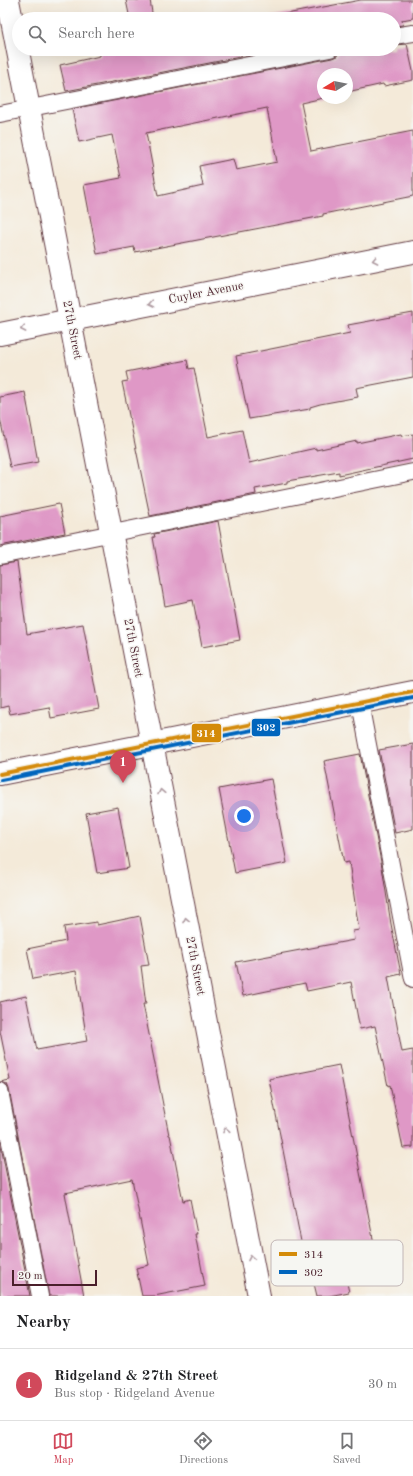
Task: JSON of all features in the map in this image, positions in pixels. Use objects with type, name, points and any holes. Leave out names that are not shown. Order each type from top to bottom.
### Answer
[{"type":"street","name":"27th Street","points":[[8,0],[12,21]]},
{"type":"street","name":"27th Street","points":[[19,56],[259,1296]]},
{"type":"street","name":"Cuyler Avenue","points":[[0,334],[413,252]]},
{"type":"street","points":[[0,774],[413,692]]},
{"type":"lane","points":[[401,35],[413,33]]},
{"type":"lane","points":[[0,114],[294,56]]},
{"type":"lane","points":[[0,556],[413,472]]},
{"type":"lane","points":[[360,703],[413,979]]},
{"type":"lane","points":[[0,1090],[40,1296]]},
{"type":"building","points":[[126,0],[150,0],[152,12],[129,12]]},
{"type":"building","points":[[361,0],[413,0],[413,18],[402,20],[403,25],[401,25],[401,12],[297,12]]},
{"type":"building","points":[[401,44],[407,44],[413,71],[413,80],[384,86],[383,84],[353,91],[353,68],[317,68],[317,99],[301,103],[311,151],[413,131],[413,196],[323,214],[323,216],[135,252],[134,247],[97,254],[84,185],[121,178],[112,135],[79,142],[72,109],[337,56],[401,56]],"holes":[[[267,108],[277,162],[236,170],[233,159],[199,166],[203,186],[158,196],[146,133]]]},
{"type":"building","points":[[100,56],[245,56],[66,91],[60,65]]},
{"type":"building","points":[[413,313],[413,377],[356,388],[358,397],[320,404],[310,407],[310,409],[249,419],[236,356],[350,333],[348,325]]},
{"type":"building","points":[[187,360],[189,369],[194,368],[208,437],[242,430],[249,463],[316,448],[316,450],[357,441],[357,443],[401,434],[402,436],[413,434],[413,459],[339,475],[339,472],[287,481],[287,483],[255,489],[256,494],[150,516],[122,382],[128,381],[126,372]]},
{"type":"building","points":[[25,392],[38,462],[10,467],[0,418],[0,397]]},
{"type":"building","points":[[59,504],[65,533],[0,546],[0,516]]},
{"type":"building","points":[[218,521],[240,640],[202,647],[193,600],[165,606],[153,537],[155,537],[154,534]]},
{"type":"building","points":[[17,562],[27,634],[83,624],[99,709],[51,718],[49,707],[10,714],[8,706],[0,708],[0,565]]},
{"type":"building","points":[[413,744],[413,829],[395,833],[379,750]]},
{"type":"building","points":[[360,754],[401,974],[388,977],[402,1052],[413,1050],[413,1147],[403,1148],[390,1085],[388,1086],[375,1026],[360,1029],[351,982],[307,991],[305,983],[243,996],[236,962],[354,940],[353,931],[359,930],[349,862],[344,863],[324,761]]},
{"type":"building","points":[[271,779],[287,863],[235,873],[219,789]]},
{"type":"building","points":[[118,807],[129,868],[97,873],[86,813]]},
{"type":"building","points":[[140,916],[149,965],[141,966],[146,1004],[143,1004],[183,1201],[190,1199],[205,1286],[154,1296],[142,1296],[136,1268],[149,1265],[132,1179],[65,1193],[84,1296],[49,1296],[9,1089],[7,1084],[0,1082],[10,1080],[0,1031],[0,1002],[26,996],[37,1050],[87,1041],[76,971],[33,979],[27,949],[66,941],[64,927],[97,922],[97,925]]},
{"type":"building","points":[[339,1065],[373,1240],[301,1240],[269,1079]]},
{"type":"building","points":[[0,1141],[30,1296],[0,1296]]},
{"type":"building","points":[[315,1286],[348,1286],[349,1292],[329,1296],[317,1296]]},
{"type":"transit line","name":"314","points":[[0,774],[413,692]]},
{"type":"transit line","name":"302","points":[[1,780],[413,698]]},
{"type":"place","name":"Ridgeland & 27th Street","points":[[123,783]]}]
